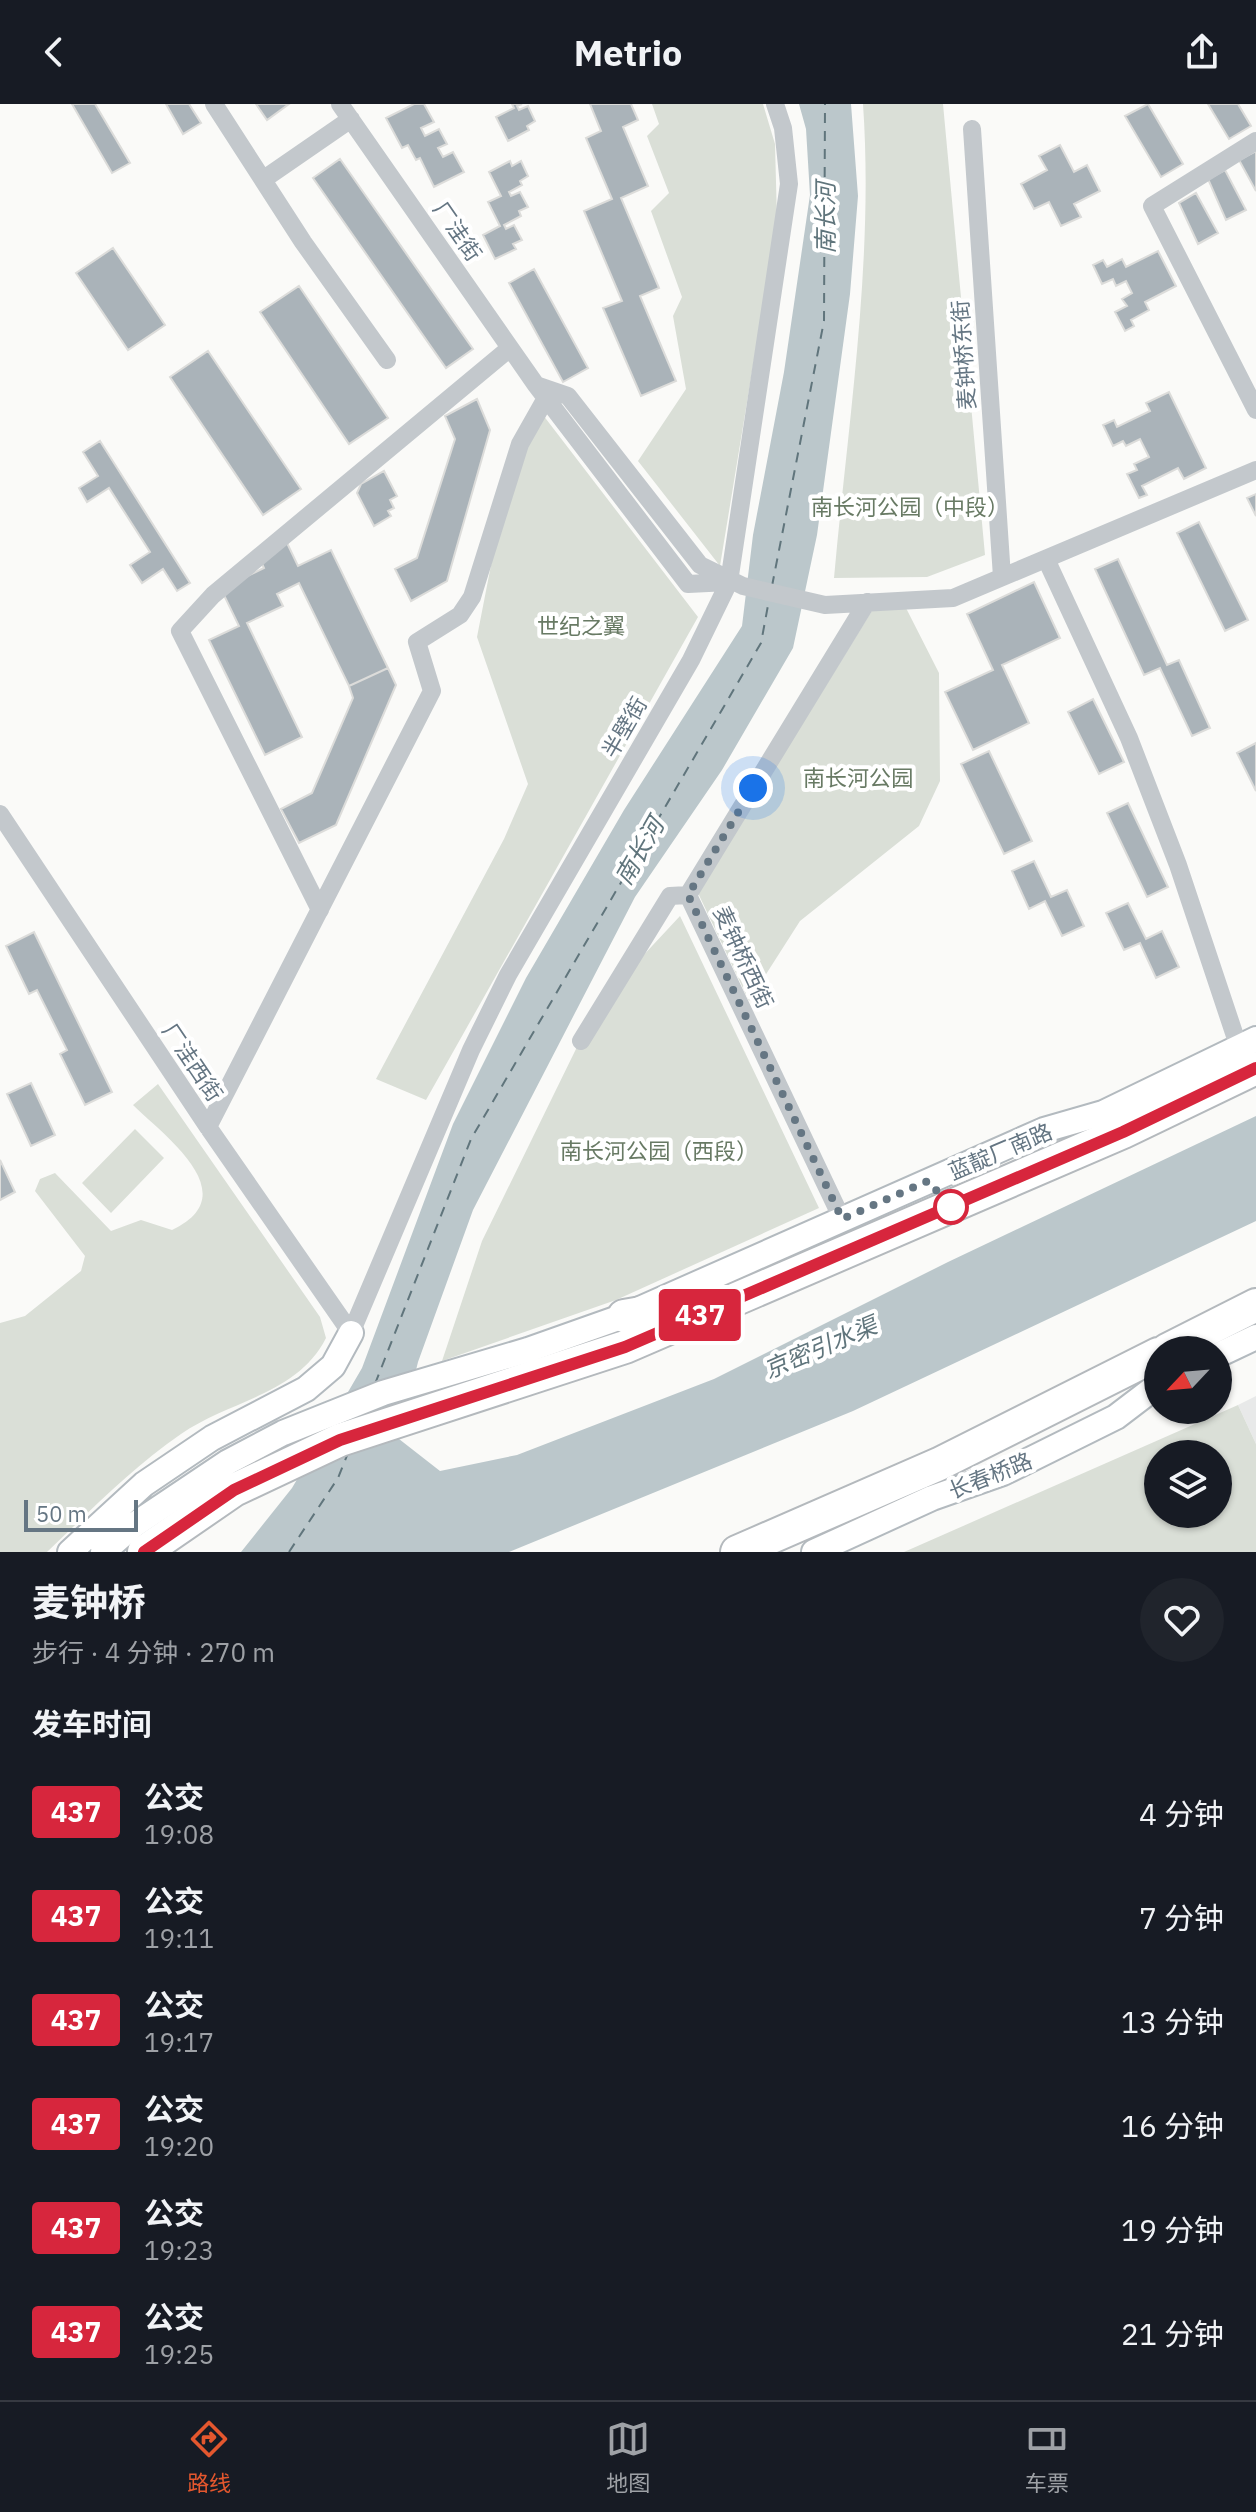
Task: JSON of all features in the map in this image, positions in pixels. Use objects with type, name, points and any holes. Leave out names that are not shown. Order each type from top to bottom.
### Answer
[{"type":"highway","name":"蓝靛厂南路","points":[[432,1393],[625,1347],[1123,1132],[1250,1052]]},
{"type":"highway","points":[[624,1316],[752,1293]]},
{"type":"highway","points":[[1195,1336],[1256,1305]]},
{"type":"highway","points":[[737,1552],[939,1464],[1144,1361]]},
{"type":"highway","points":[[144,1552],[231,1476],[340,1440],[432,1393]]},
{"type":"street","points":[[214,104],[303,242],[387,360]]},
{"type":"street","name":"半壁街","points":[[351,1333],[471,1050],[508,975],[736,584],[789,184],[783,128],[775,104]]},
{"type":"street","points":[[264,179],[345,112]]},
{"type":"street","name":"厂洼街","points":[[345,112],[541,392],[688,584],[736,584]]},
{"type":"street","name":"麦钟桥东街","points":[[972,129],[1002,577]]},
{"type":"street","points":[[1256,141],[1152,206],[1256,410]]},
{"type":"street","points":[[320,910],[180,631],[213,595],[510,348]]},
{"type":"street","points":[[208,1127],[432,691],[417,642],[460,615],[472,597],[520,444],[541,392]]},
{"type":"street","points":[[736,584],[825,605],[953,598],[1256,470]]},
{"type":"street","points":[[1046,559],[1129,738],[1250,1052]]},
{"type":"street","name":"麦钟桥西街","points":[[842,1219],[688,895],[867,602]]},
{"type":"street","name":"厂洼西街","points":[[0,814],[208,1127],[351,1333]]},
{"type":"street","points":[[581,1041],[670,896],[688,895]]},
{"type":"street","name":"蓝靛厂南路","points":[[432,1393],[624,1316],[1044,1130],[1103,1113],[1250,1052]]},
{"type":"street","points":[[70,1552],[144,1484],[212,1438],[306,1389],[333,1366],[351,1333]]},
{"type":"street","points":[[1232,1348],[1256,1337]]},
{"type":"street","name":"长春桥路","points":[[814,1552],[932,1498],[1003,1473],[1116,1417],[1144,1396]]},
{"type":"street","points":[[103,1552],[134,1525],[231,1476]]},
{"type":"shaded area","points":[[1256,1396],[1256,1444],[1238,1405]]},
{"type":"green space","points":[[652,104],[763,104],[775,144],[777,220],[720,566],[638,461],[686,389],[673,316],[682,297],[651,211],[669,193],[647,136],[659,124]]},
{"type":"green space","name":"南长河公园（中段）","points":[[863,104],[943,104],[985,555],[927,577],[834,578],[862,282],[865,222]]},
{"type":"green space","name":"世纪之翼","points":[[543,415],[698,617],[426,1100],[376,1079],[504,839],[528,784],[477,637],[516,437]]},
{"type":"green space","name":"南长河公园","points":[[906,608],[939,673],[940,781],[919,826],[800,921],[749,1001],[698,893],[873,609]]},
{"type":"green space","name":"南长河公园（西段）","points":[[680,916],[819,1208],[616,1300],[442,1361],[482,1241],[598,1004]]},
{"type":"green space","points":[[158,1084],[320,1317],[326,1338],[298,1372],[261,1395],[200,1422],[163,1447],[47,1552],[0,1552],[0,1323],[25,1316],[81,1271],[85,1256],[35,1191],[40,1179],[55,1173],[111,1231],[141,1220],[172,1230],[193,1216],[202,1200],[201,1184],[193,1167],[180,1150],[133,1105]]},
{"type":"green space","points":[[135,1129],[164,1158],[111,1213],[82,1183]]},
{"type":"green space","points":[[1238,1405],[1256,1444],[1256,1552],[904,1552],[1144,1446],[1144,1528],[1232,1528],[1232,1440],[1158,1440],[1195,1424],[1232,1424],[1232,1408]]},
{"type":"water","points":[[799,104],[851,104],[858,196],[850,294],[817,535],[793,648],[722,770],[635,897],[473,1210],[418,1362],[399,1439],[440,1471],[517,1455],[714,1379],[948,1262],[1256,1116],[1256,1221],[853,1411],[509,1552],[241,1552],[292,1488],[362,1368],[453,1124],[526,978],[624,810],[742,626],[753,535],[784,372],[810,195],[806,129]]},
{"type":"building","points":[[72,104],[95,104],[130,163],[112,173]]},
{"type":"building","points":[[166,104],[189,104],[201,123],[183,134]]},
{"type":"building","points":[[256,104],[289,104],[267,120]]},
{"type":"building","points":[[414,104],[424,104],[434,122],[421,128],[425,136],[439,129],[447,144],[438,148],[443,157],[453,152],[464,172],[434,187],[420,158],[416,160],[408,145],[402,148],[386,118]]},
{"type":"building","points":[[512,104],[522,104],[517,106],[519,110],[528,106],[535,121],[527,126],[529,130],[508,141],[496,117],[514,108]]},
{"type":"building","points":[[590,104],[631,104],[638,120],[623,127],[648,186],[621,198],[659,288],[640,296],[676,381],[641,396],[603,308],[622,301],[584,211],[612,199],[586,138],[601,131]]},
{"type":"building","points":[[1148,104],[1183,164],[1161,177],[1125,116]]},
{"type":"building","points":[[1208,104],[1238,104],[1251,126],[1229,139]]},
{"type":"building","points":[[1060,145],[1074,172],[1087,165],[1100,191],[1074,204],[1081,217],[1061,226],[1049,202],[1034,209],[1021,184],[1047,170],[1039,156]]},
{"type":"building","points":[[1256,151],[1256,191],[1239,160]]},
{"type":"building","points":[[340,159],[473,349],[446,368],[313,178]]},
{"type":"building","points":[[510,161],[512,166],[521,161],[528,176],[520,181],[522,185],[509,192],[511,196],[520,192],[528,207],[519,211],[521,216],[504,225],[506,229],[514,225],[522,240],[513,244],[516,249],[495,259],[483,235],[500,226],[488,202],[501,196],[489,172]]},
{"type":"building","points":[[1225,170],[1246,210],[1226,220],[1208,179]]},
{"type":"building","points":[[1196,193],[1218,233],[1198,244],[1179,203]]},
{"type":"building","points":[[113,248],[165,325],[128,350],[76,273]]},
{"type":"building","points":[[1158,251],[1176,286],[1145,302],[1149,310],[1131,320],[1134,326],[1125,331],[1115,312],[1127,306],[1122,299],[1132,293],[1126,281],[1116,286],[1113,279],[1102,284],[1093,265],[1103,260],[1107,267],[1122,259],[1126,267]]},
{"type":"building","points":[[534,269],[588,368],[563,382],[509,283]]},
{"type":"building","points":[[299,286],[388,418],[349,444],[260,312]]},
{"type":"building","points":[[208,351],[301,489],[263,515],[170,377]]},
{"type":"building","points":[[1169,392],[1206,468],[1184,479],[1178,468],[1142,486],[1147,495],[1139,498],[1127,474],[1137,470],[1134,464],[1149,457],[1140,439],[1126,446],[1123,441],[1113,446],[1103,425],[1114,420],[1117,427],[1150,411],[1146,403]]},
{"type":"building","points":[[477,399],[490,430],[447,581],[411,601],[395,569],[417,558],[455,439],[445,416]]},
{"type":"building","points":[[100,441],[190,583],[177,591],[163,569],[142,583],[130,565],[150,552],[109,488],[87,502],[79,488],[98,476],[83,452]]},
{"type":"building","points":[[384,471],[397,496],[390,500],[394,508],[388,511],[391,516],[374,526],[357,493],[361,484]]},
{"type":"building","points":[[1256,494],[1256,516],[1247,498]]},
{"type":"building","points":[[1199,522],[1248,620],[1225,631],[1177,533]]},
{"type":"building","points":[[287,543],[298,566],[331,550],[388,668],[349,686],[299,583],[277,594],[283,606],[247,623],[302,737],[265,755],[209,640],[239,626],[221,589],[264,568],[259,557]]},
{"type":"building","points":[[1118,559],[1167,665],[1179,660],[1210,728],[1192,736],[1160,668],[1144,675],[1095,569]]},
{"type":"building","points":[[1034,582],[1060,638],[1002,665],[1029,723],[973,750],[945,692],[993,670],[967,614]]},
{"type":"building","points":[[388,668],[396,685],[336,825],[299,843],[281,809],[312,793],[353,698],[349,686]]},
{"type":"building","points":[[1093,699],[1124,762],[1099,774],[1068,712]]},
{"type":"building","points":[[1256,743],[1256,791],[1237,753]]},
{"type":"building","points":[[989,751],[1032,841],[1004,854],[961,764]]},
{"type":"building","points":[[1128,803],[1168,887],[1147,897],[1107,813]]},
{"type":"building","points":[[1034,861],[1051,897],[1067,890],[1084,926],[1062,936],[1045,901],[1029,909],[1012,871]]},
{"type":"building","points":[[1128,903],[1146,939],[1162,931],[1179,967],[1156,978],[1140,943],[1124,950],[1106,913]]},
{"type":"building","points":[[34,932],[112,1092],[85,1105],[60,1054],[67,1050],[37,990],[29,994],[6,946]]},
{"type":"building","points":[[31,1083],[55,1135],[31,1146],[7,1094]]},
{"type":"building","points":[[0,1160],[15,1192],[0,1200]]},
{"type":"ferry route","points":[[772,586],[824,321],[825,104]]},
{"type":"ferry route","points":[[375,1384],[471,1139],[761,643],[769,600]]},
{"type":"ferry route","points":[[289,1552],[338,1478],[348,1453]]},
{"type":"bus line","name":"437","points":[[144,1552],[234,1490],[340,1440],[435,1406],[625,1347],[1123,1132],[1256,1068]]},
{"type":"route","points":[[753,788],[688,895],[842,1219],[928,1181],[951,1207]]},
{"type":"water label","name":"南长河","points":[[825,218]]},
{"type":"water label","name":"南长河","points":[[639,851]]},
{"type":"water label","name":"京密引水渠","points":[[820,1347]]}]
